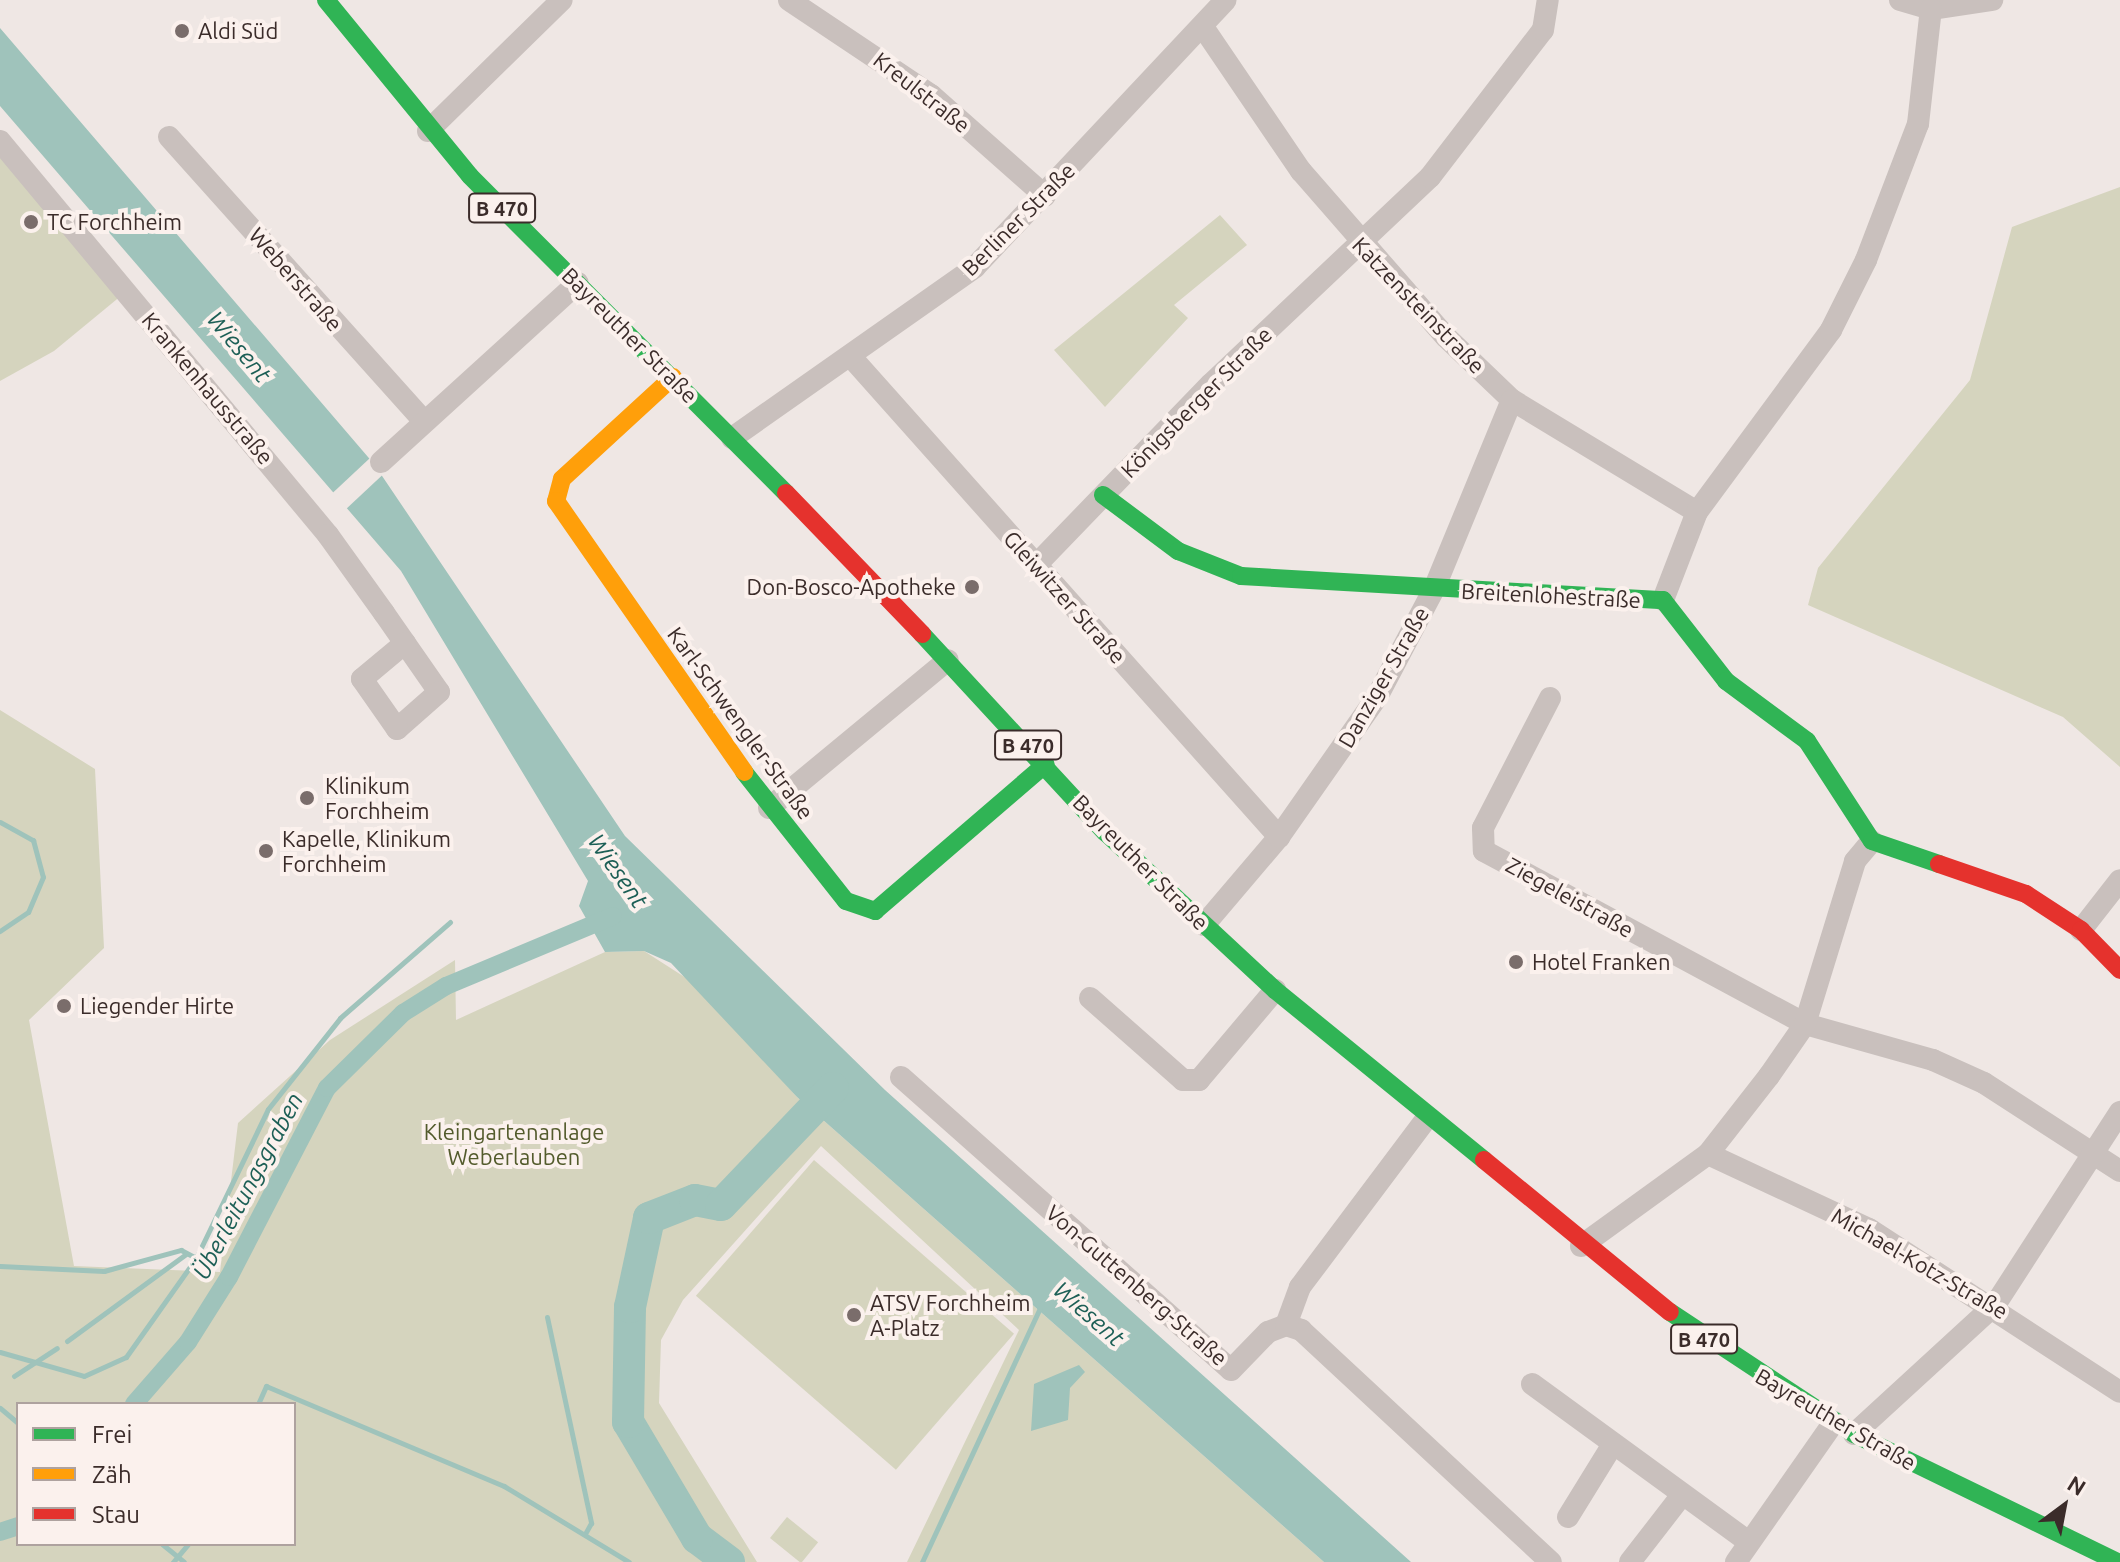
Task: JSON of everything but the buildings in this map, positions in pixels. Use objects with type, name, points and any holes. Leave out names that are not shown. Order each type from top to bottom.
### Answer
[{"type":"main road","name":"Bayreuther Straße","points":[[326,0],[428,131],[673,377],[1204,925],[1275,990],[1581,1246],[1699,1336],[1854,1434],[2118,1562]]},
{"type":"main road","name":"Karl-Schwengler-Straße","points":[[673,377],[562,479],[556,501],[769,808],[846,901],[875,911],[1046,764]]},
{"type":"main road","name":"Breitenlohestraße","points":[[1103,495],[1178,551],[1241,576],[1663,600],[1726,681],[1807,741],[1872,841]]},
{"type":"main road","points":[[1872,841],[2026,894],[2081,930],[2120,970]]},
{"type":"street","points":[[428,131],[562,0]]},
{"type":"street","name":"Kreulstraße","points":[[789,0],[931,95],[1045,196]]},
{"type":"street","name":"Berliner Straße","points":[[732,438],[852,358],[975,267],[1205,30],[1226,0]]},
{"type":"street","name":"Königsberger Straße","points":[[1037,564],[1359,242],[1430,177],[1496,99],[1543,30],[1548,0]]},
{"type":"street","points":[[1900,0],[1931,9],[1992,0]]},
{"type":"street","points":[[1663,600],[1697,512],[1831,330],[1866,260],[1918,124],[1931,9]]},
{"type":"street","name":"Katzensteinstraße","points":[[1205,30],[1359,242],[1512,400],[1697,512]]},
{"type":"street","name":"Weberstraße","points":[[169,137],[423,420]]},
{"type":"street","name":"Krankenhausstraße","points":[[0,141],[322,527],[405,643]]},
{"type":"street","points":[[381,462],[423,420],[578,283]]},
{"type":"street","name":"Gleiwitzer Straße","points":[[852,358],[1279,837]]},
{"type":"street","name":"Danziger Straße","points":[[1204,925],[1279,837],[1377,697],[1434,589],[1512,400]]},
{"type":"street","points":[[769,808],[948,660]]},
{"type":"street","name":"Ziegeleistraße","points":[[1550,698],[1483,828],[1484,851],[1805,1024]]},
{"type":"street","points":[[1581,1246],[1708,1154],[1805,1024],[1855,861],[1872,841]]},
{"type":"street","points":[[2081,930],[2120,880]]},
{"type":"street","points":[[1090,998],[1183,1080],[1199,1080],[1275,990]]},
{"type":"street","points":[[1805,1024],[1933,1060],[1984,1083],[2120,1171]]},
{"type":"street","name":"Von-Guttenberg-Straße","points":[[901,1077],[1231,1370],[1286,1325]]},
{"type":"street","points":[[1854,1434],[1995,1305],[2095,1156],[2120,1112]]},
{"type":"street","points":[[1427,1118],[1300,1287],[1286,1325],[1301,1330],[1551,1562]]},
{"type":"street","name":"Michael-Kotz-Straße","points":[[1708,1154],[1869,1229],[1995,1305],[2120,1392]]},
{"type":"street","points":[[1532,1384],[1749,1542]]},
{"type":"street","points":[[1736,1562],[1834,1422]]},
{"type":"street","points":[[1568,1517],[1613,1444]]},
{"type":"street","points":[[1630,1562],[1682,1495]]},
{"type":"green space","name":"TC Forchheim","points":[[0,149],[122,295],[54,351],[0,381]]},
{"type":"green space","points":[[2120,187],[2120,767],[2063,717],[1808,605],[1818,568],[1970,380],[2012,227]]},
{"type":"green space","points":[[1220,215],[1247,245],[1174,305],[1188,318],[1105,407],[1054,350]]},
{"type":"green space","name":"Kleingartenanlage Weberlauben","points":[[0,710],[95,769],[104,948],[29,1020],[74,1266],[220,1272],[238,1123],[330,1040],[455,960],[456,1020],[605,952],[644,951],[697,985],[797,1097],[1324,1562],[907,1562],[1019,1330],[821,1146],[683,1300],[661,1340],[659,1403],[757,1562],[0,1562]]},
{"type":"green space","name":"ATSV Forchheim A-Platz","points":[[814,1160],[1014,1334],[896,1470],[696,1296]]},
{"type":"green space","points":[[787,1517],[818,1542],[800,1562],[770,1538]]},
{"type":"water","name":"Wiesent","points":[[0,28],[374,464],[625,836],[885,1090],[1411,1562],[1324,1562],[797,1097],[671,963],[644,951],[605,952],[579,906],[588,881],[401,571],[0,106]]},
{"type":"water","points":[[1079,1365],[1085,1372],[1070,1388],[1068,1420],[1031,1431],[1034,1384]]},
{"type":"pier","points":[[370,458],[384,473],[346,510],[331,494]]},
{"type":"waterway","points":[[0,822],[33,840],[43,877],[28,912],[0,931]]},
{"type":"waterway","name":"Überleitungsgraben","points":[[136,1402],[188,1342],[229,1277],[327,1088],[403,1013],[446,986],[613,916]]},
{"type":"waterway","points":[[0,1352],[84,1376],[126,1357],[196,1258],[268,1109],[340,1018],[450,922]]},
{"type":"waterway","points":[[729,1562],[697,1538],[628,1422],[630,1307],[649,1218],[695,1200],[721,1205],[833,1088]]},
{"type":"waterway","points":[[0,1266],[104,1271],[181,1250],[196,1258]]},
{"type":"waterway","points":[[67,1341],[186,1254]]},
{"type":"waterway","name":"Wiesent","points":[[922,1562],[1042,1304]]},
{"type":"waterway","points":[[547,1317],[591,1523],[585,1534]]},
{"type":"waterway","points":[[14,1376],[57,1348]]},
{"type":"waterway","points":[[259,1402],[266,1386],[504,1486],[629,1562]]},
{"type":"waterway","points":[[0,1408],[16,1421]]},
{"type":"waterway","name":"Überleitungsgraben","points":[[0,1532],[16,1527]]},
{"type":"waterway","points":[[164,1546],[184,1562]]},
{"type":"waterway","points":[[173,1562],[186,1546]]},
{"type":"traffic: fast","points":[[326,0],[470,176],[786,493]]},
{"type":"traffic: fast","points":[[1103,495],[1178,551],[1241,576],[1663,600],[1726,681],[1807,741],[1872,841],[1939,864]]},
{"type":"traffic: fast","points":[[922,634],[1105,832],[1275,990],[1484,1160]]},
{"type":"traffic: fast","points":[[744,772],[846,901],[875,911],[1046,764]]},
{"type":"traffic: fast","points":[[1670,1312],[1854,1434],[2118,1562]]},
{"type":"traffic: slow","points":[[673,377],[562,479],[556,501],[744,772]]},
{"type":"traffic: jam","points":[[786,493],[922,634]]},
{"type":"traffic: jam","points":[[1939,864],[2026,894],[2081,930],[2120,970]]},
{"type":"traffic: jam","points":[[1484,1160],[1670,1312]]},
{"type":"place","name":"Aldi Süd","points":[[182,31]]},
{"type":"place","name":"TC Forchheim","points":[[31,222]]},
{"type":"place","name":"Don-Bosco-Apotheke","points":[[972,587]]},
{"type":"place","name":"Klinikum Forchheim","points":[[307,798]]},
{"type":"place","name":"Kapelle, Klinikum Forchheim","points":[[266,851]]},
{"type":"place","name":"Hotel Franken","points":[[1516,962]]},
{"type":"place","name":"Liegender Hirte","points":[[64,1006]]},
{"type":"place","name":"ATSV Forchheim A-Platz","points":[[854,1315]]}]
